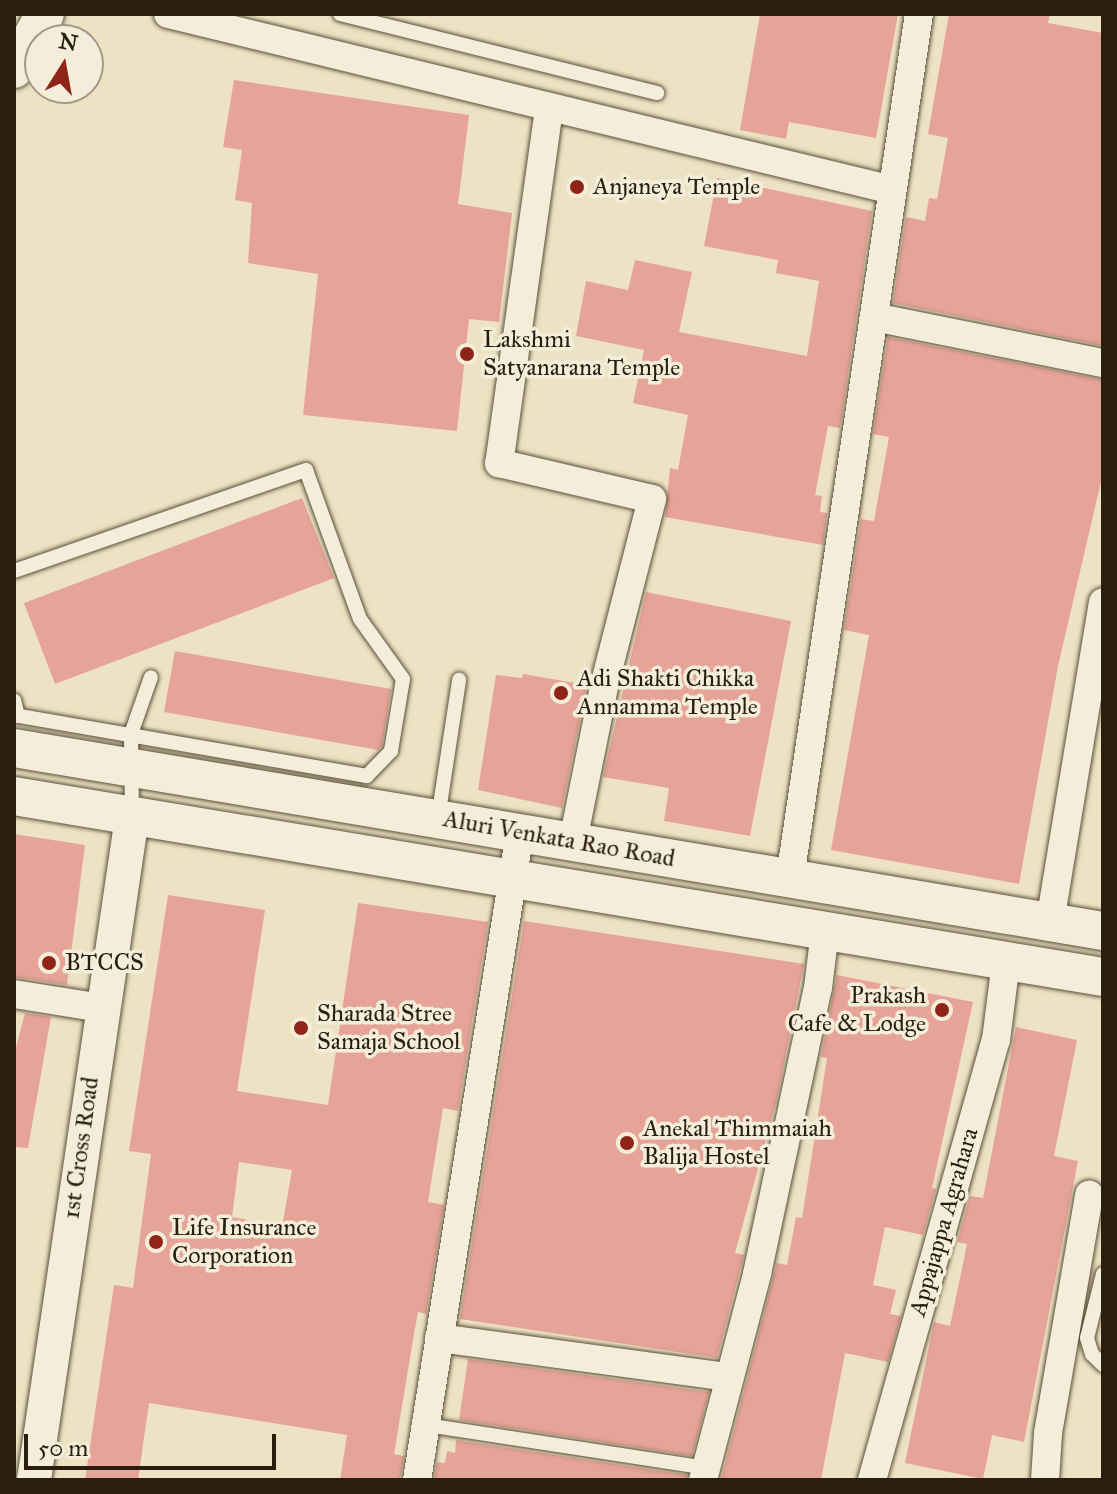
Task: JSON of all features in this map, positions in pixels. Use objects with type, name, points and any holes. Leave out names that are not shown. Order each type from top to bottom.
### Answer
[{"type":"main road","points":[[14,69],[45,14]]},
{"type":"main road","name":"Aluri Venkata Rao Road","points":[[14,748],[132,751],[438,818],[1103,931]]},
{"type":"main road","name":"Aluri Venkata Rao Road","points":[[14,796],[1103,977]]},
{"type":"street","points":[[168,14],[892,190]]},
{"type":"street","points":[[790,878],[919,14]]},
{"type":"street","points":[[549,109],[499,463],[652,499],[605,682],[573,841]]},
{"type":"street","points":[[874,317],[1103,363]]},
{"type":"street","points":[[1050,922],[1103,602]]},
{"type":"street","name":"1st Cross Road","points":[[28,1473],[132,817]]},
{"type":"street","points":[[417,1480],[520,832]]},
{"type":"street","points":[[705,1474],[760,1259],[818,988],[825,931]]},
{"type":"street","name":"Appajappa Agrahara","points":[[872,1480],[996,1040],[1006,962]]},
{"type":"street","points":[[14,994],[101,1008]]},
{"type":"street","points":[[1045,1480],[1048,1433],[1089,1195]]},
{"type":"street","points":[[439,1338],[728,1377]]},
{"type":"lane","points":[[340,14],[657,93]]},
{"type":"lane","points":[[14,571],[306,470],[360,619],[403,679],[391,751],[367,776],[132,751],[18,716],[14,700]]},
{"type":"lane","points":[[132,817],[132,751],[151,677]]},
{"type":"lane","points":[[438,818],[459,680]]},
{"type":"lane","points":[[1103,1274],[1087,1338],[1092,1354],[1103,1365]]},
{"type":"lane","points":[[426,1425],[705,1474]]},
{"type":"building","points":[[760,14],[898,14],[876,138],[789,122],[786,139],[740,130]]},
{"type":"building","points":[[949,14],[1050,14],[1048,23],[1103,33],[1103,346],[893,303],[906,217],[925,221],[929,198],[937,199],[948,138],[928,134]]},
{"type":"building","points":[[234,80],[469,115],[458,204],[512,213],[499,322],[469,319],[457,431],[303,415],[318,274],[248,263],[252,203],[235,200],[242,150],[223,147]]},
{"type":"building","points":[[717,178],[872,211],[840,428],[828,426],[815,495],[822,496],[820,512],[827,513],[823,545],[665,517],[670,468],[678,470],[688,415],[633,403],[644,350],[576,336],[586,281],[628,290],[635,260],[692,272],[679,332],[807,356],[819,281],[776,273],[778,260],[704,246]]},
{"type":"building","points":[[888,337],[1103,380],[1103,473],[1058,666],[1019,884],[831,850],[869,635],[844,630],[861,519],[874,521],[889,437],[873,434]]},
{"type":"building","points":[[302,498],[334,578],[55,684],[24,603]]},
{"type":"building","points":[[646,592],[791,621],[750,836],[664,821],[669,788],[603,777]]},
{"type":"building","points":[[175,651],[391,689],[382,746],[378,750],[164,712]]},
{"type":"building","points":[[523,674],[587,685],[562,808],[478,790],[496,675],[522,678]]},
{"type":"building","points":[[14,834],[85,845],[67,985],[14,977]]},
{"type":"building","points":[[168,895],[265,910],[237,1091],[328,1105],[358,903],[488,922],[458,1111],[443,1108],[428,1202],[444,1205],[426,1314],[418,1312],[394,1454],[404,1456],[400,1480],[340,1480],[347,1435],[149,1403],[138,1480],[85,1480],[114,1285],[133,1288],[151,1154],[129,1151]],"holes":[[[239,1162],[292,1170],[282,1227],[232,1217]]]},
{"type":"building","name":"Anekal Thimmaiah Balija Hostel","points":[[524,921],[804,964],[777,1099],[735,1253],[744,1255],[717,1358],[460,1319]]},
{"type":"building","points":[[837,975],[973,1002],[932,1188],[936,1189],[923,1235],[885,1227],[873,1285],[896,1290],[890,1314],[901,1316],[888,1362],[845,1353],[821,1480],[721,1480],[777,1263],[787,1265],[796,1217],[802,1218],[827,1058],[821,1057]]},
{"type":"building","points":[[25,1013],[51,1017],[28,1148],[14,1147],[14,1055]]},
{"type":"building","points":[[1016,1027],[1077,1040],[1054,1156],[1078,1161],[1024,1442],[992,1435],[983,1479],[905,1463],[934,1322],[950,1326],[967,1244],[957,1242],[970,1196],[983,1198]]},
{"type":"building","points":[[468,1359],[709,1392],[692,1456],[459,1420]]},
{"type":"building","points":[[456,1440],[687,1475],[686,1480],[434,1480],[437,1462],[445,1463],[447,1451],[455,1453]]},
{"type":"place","name":"Anjaneya Temple","points":[[577,187]]},
{"type":"place","name":"Lakshmi Satyanarana Temple","points":[[467,354]]},
{"type":"place","name":"Adi Shakti Chikka Annamma Temple","points":[[561,693]]},
{"type":"place","name":"BTCCS","points":[[49,963]]},
{"type":"place","name":"Prakash Cafe & Lodge","points":[[942,1010]]},
{"type":"place","name":"Sharada Stree Samaja School","points":[[301,1028]]},
{"type":"place","name":"Anekal Thimmaiah Balija Hostel","points":[[627,1143]]},
{"type":"place","name":"Life Insurance Corporation","points":[[156,1242]]}]
